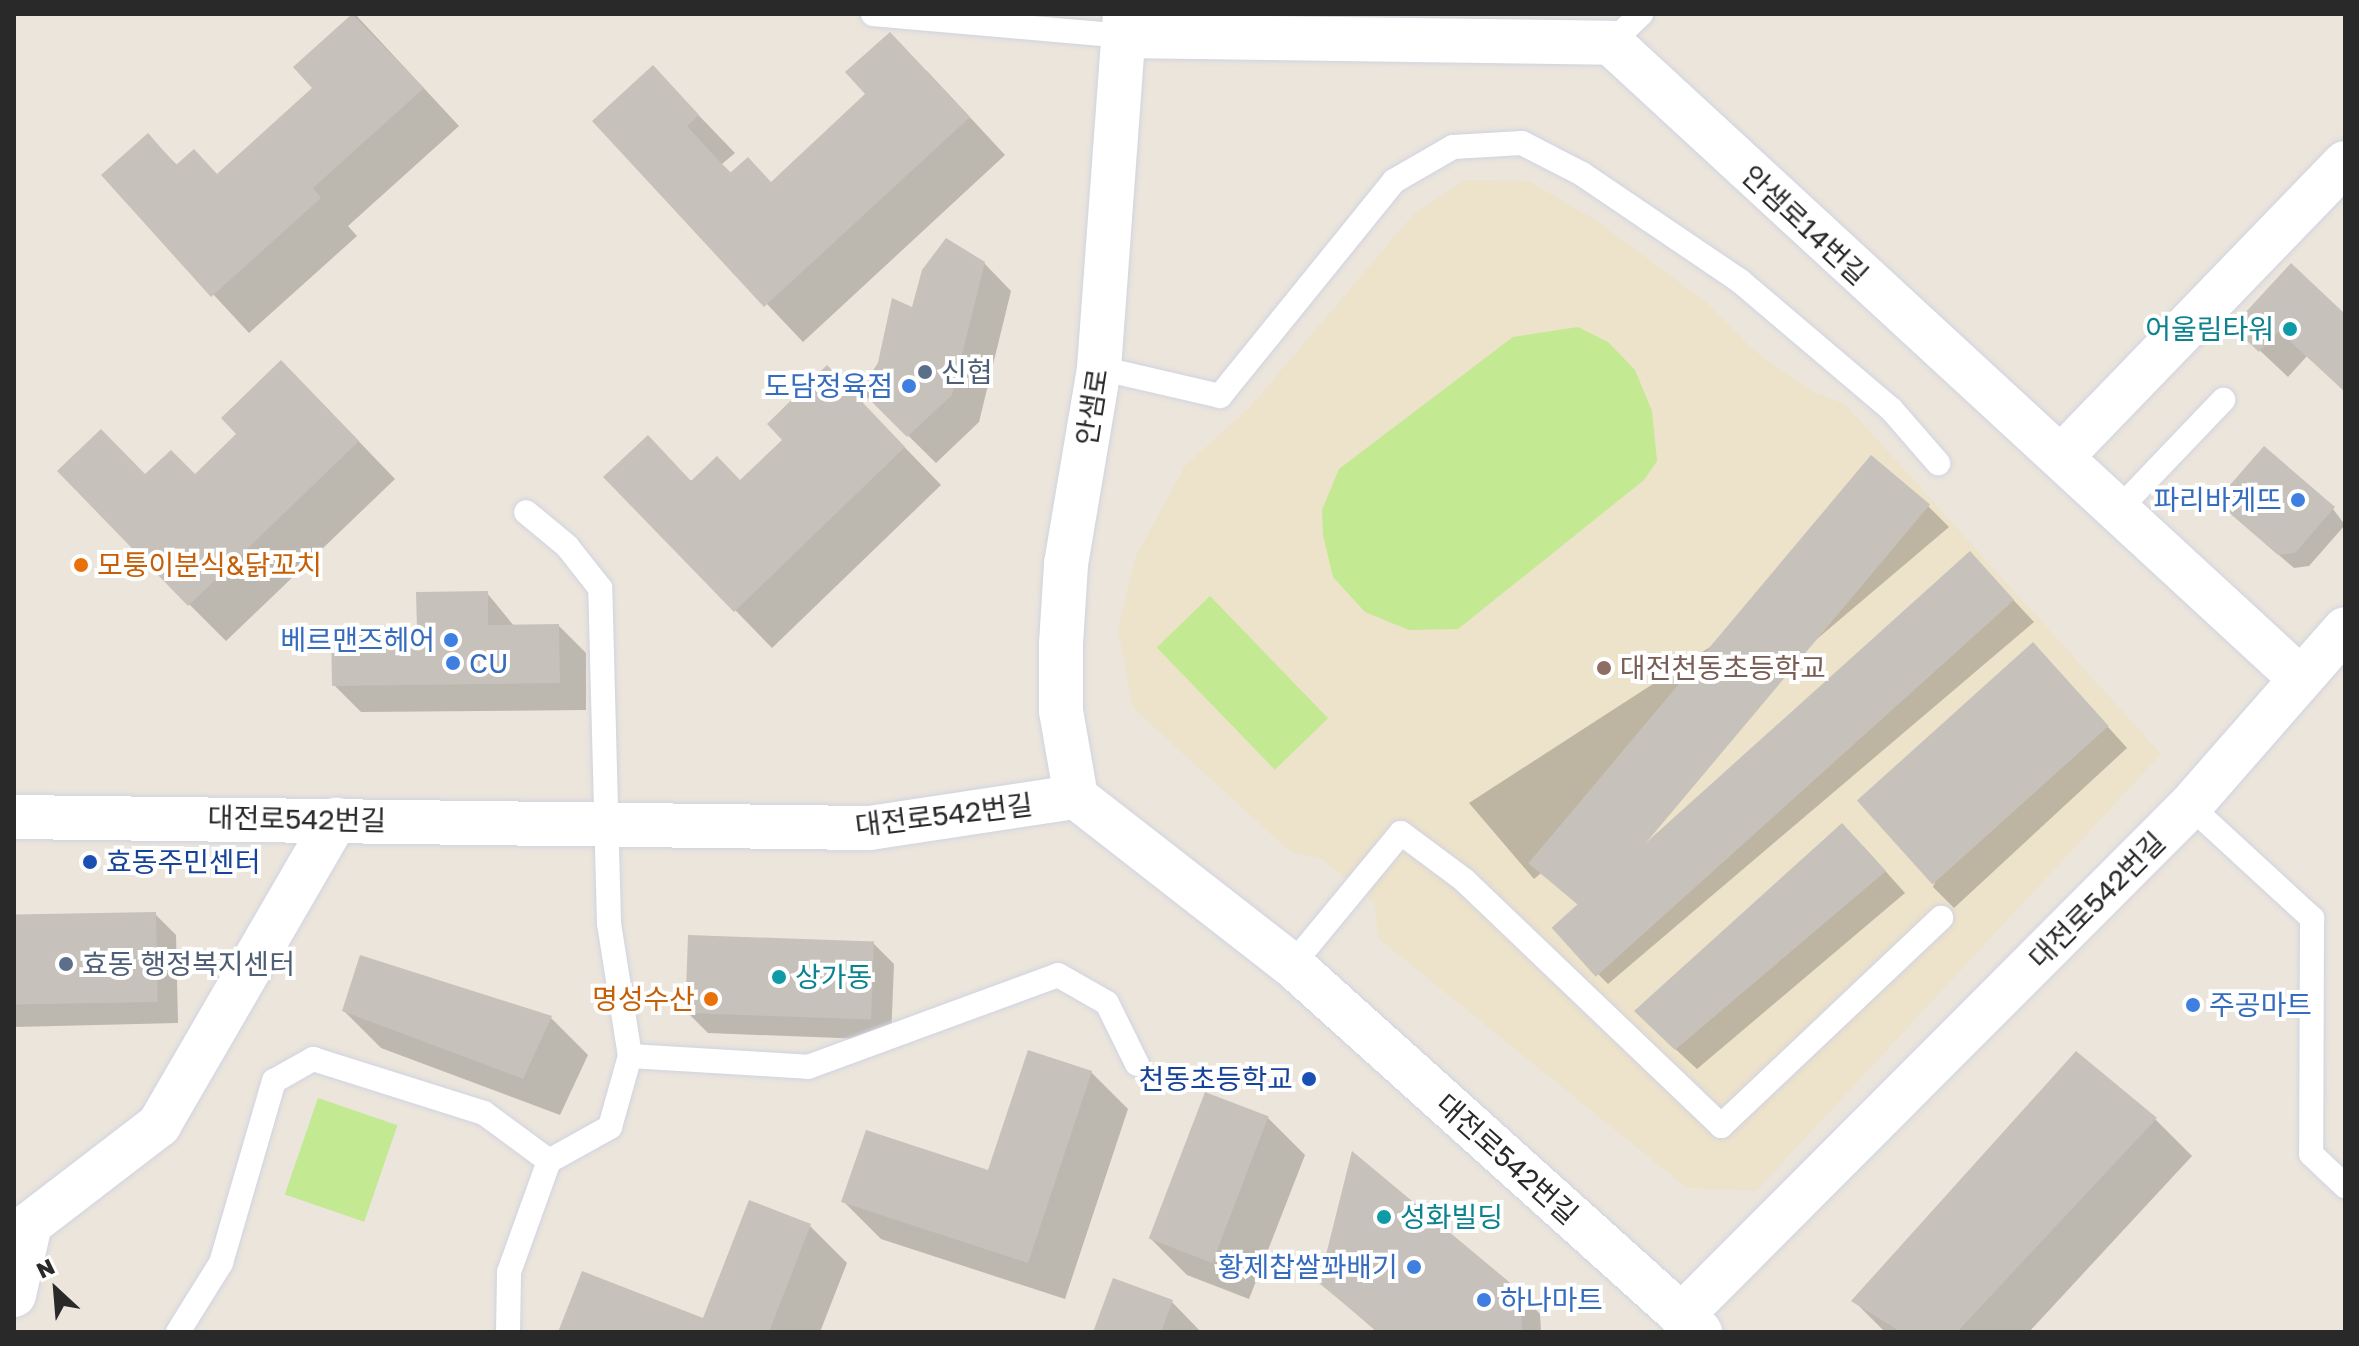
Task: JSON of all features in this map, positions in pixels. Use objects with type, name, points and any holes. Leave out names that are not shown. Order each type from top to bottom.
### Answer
[{"type":"street","name":"안샘로14번길","points":[[1125,25],[1626,29],[1942,353],[2062,456]]},
{"type":"street","name":"안샘로","points":[[1076,797],[1061,711],[1066,564],[1099,368],[1125,25]]},
{"type":"street","points":[[2301,679],[2062,456],[2345,163]]},
{"type":"street","name":"대전로542번길","points":[[14,817],[870,828],[1076,797],[1292,965],[1680,1327],[2190,806],[2345,629]]},
{"type":"street","points":[[14,1295],[22,1224],[159,1125],[336,820]]},
{"type":"lane","points":[[873,14],[1125,25]]},
{"type":"lane","points":[[1099,368],[1220,396],[1394,181],[1453,147],[1522,143],[1582,174],[1740,281],[1891,409],[1938,463]]},
{"type":"lane","points":[[2119,509],[2223,400]]},
{"type":"lane","points":[[508,1332],[509,1272],[549,1161],[610,1127],[630,1056],[609,923],[610,824],[600,588],[567,546],[526,512]]},
{"type":"lane","points":[[2190,806],[2312,918],[2311,1154],[2345,1186]]},
{"type":"lane","points":[[1292,965],[1401,833],[1464,880],[1721,1126],[1941,918]]},
{"type":"lane","points":[[630,1056],[808,1067],[1058,975],[1107,1003],[1137,1064]]},
{"type":"lane","points":[[178,1332],[221,1263],[274,1081],[313,1059],[484,1113],[549,1161]]},
{"type":"shaded area","name":"대전천동초등학교","points":[[1464,180],[1529,181],[1598,222],[1707,303],[1753,350],[1815,393],[1845,404],[2161,754],[1756,1191],[1687,1188],[1378,938],[1375,904],[1322,859],[1291,852],[1133,708],[1118,628],[1136,556],[1185,466],[1251,406],[1412,216]]},
{"type":"green space","points":[[1578,327],[1608,342],[1635,370],[1652,411],[1657,461],[1644,480],[1458,629],[1409,630],[1365,612],[1333,577],[1323,535],[1322,510],[1339,469],[1513,337]]},
{"type":"green space","points":[[1210,596],[1328,718],[1275,770],[1157,647]]},
{"type":"green space","points":[[318,1098],[397,1125],[364,1222],[285,1194]]},
{"type":"building","points":[[352,14],[424,88],[313,188],[321,198],[211,297],[101,175],[148,133],[176,165],[194,149],[217,174],[312,88],[293,67]]},
{"type":"building","points":[[890,32],[970,117],[764,307],[592,121],[653,65],[699,115],[687,126],[730,173],[748,157],[771,182],[865,94],[845,72]]},
{"type":"building","points":[[946,238],[985,262],[952,395],[907,437],[859,389],[877,367],[892,298],[912,307],[922,270]]},
{"type":"building","name":"어울림타워","points":[[2291,263],[2345,314],[2345,392],[2279,331],[2259,352],[2232,327]]},
{"type":"building","points":[[281,360],[359,441],[188,606],[57,471],[101,429],[145,474],[171,450],[195,474],[236,434],[221,418]]},
{"type":"building","points":[[827,365],[905,447],[734,612],[603,477],[648,435],[691,481],[717,456],[740,480],[782,440],[767,424]]},
{"type":"building","points":[[2264,446],[2335,507],[2295,553],[2278,555],[2216,501]]},
{"type":"building","points":[[1871,455],[1930,504],[1587,913],[1528,863]]},
{"type":"building","points":[[1970,551],[2014,600],[1596,977],[1552,928]]},
{"type":"building","points":[[488,591],[488,625],[559,624],[560,683],[332,686],[331,631],[417,629],[416,592]]},
{"type":"building","points":[[2033,642],[2109,726],[1932,885],[1857,801]]},
{"type":"building","points":[[1842,823],[1886,871],[1675,1050],[1634,1011]]},
{"type":"building","points":[[156,912],[158,1002],[16,1004],[14,914]]},
{"type":"building","name":"상가동","points":[[688,935],[874,941],[871,1019],[685,1013]]},
{"type":"building","points":[[360,955],[552,1016],[523,1079],[342,1011]]},
{"type":"building","points":[[1028,1050],[1092,1071],[1028,1263],[841,1202],[866,1130],[988,1170]]},
{"type":"building","points":[[2076,1051],[2157,1118],[1957,1332],[1901,1332],[1851,1301]]},
{"type":"building","points":[[1205,1092],[1268,1116],[1212,1263],[1149,1239]]},
{"type":"building","name":"성화빌딩","points":[[1352,1151],[1520,1291],[1522,1332],[1378,1332],[1319,1283]]},
{"type":"building","points":[[749,1200],[811,1224],[769,1332],[558,1332],[582,1271],[703,1318]]},
{"type":"building","points":[[1113,1278],[1173,1300],[1161,1332],[1093,1332]]},
{"type":"place","name":"어울림타워","points":[[2290,329]]},
{"type":"place","name":"신협","points":[[925,372]]},
{"type":"place","name":"도담정육점","points":[[909,386]]},
{"type":"place","name":"파리바게뜨","points":[[2298,500]]},
{"type":"place","name":"모퉁이분식&닭꼬치","points":[[81,565]]},
{"type":"place","name":"베르맨즈헤어","points":[[451,640]]},
{"type":"place","name":"CU","points":[[453,663]]},
{"type":"place","name":"대전천동초등학교","points":[[1604,668]]},
{"type":"place","name":"효동주민센터","points":[[90,862]]},
{"type":"place","name":"효동 행정복지센터","points":[[66,964]]},
{"type":"place","name":"상가동","points":[[779,977]]},
{"type":"place","name":"명성수산","points":[[711,999]]},
{"type":"place","name":"주공마트","points":[[2193,1005]]},
{"type":"place","name":"천동초등학교","points":[[1309,1079]]},
{"type":"place","name":"성화빌딩","points":[[1384,1217]]},
{"type":"place","name":"황제찹쌀꽈배기","points":[[1414,1267]]},
{"type":"place","name":"하나마트","points":[[1484,1300]]}]
